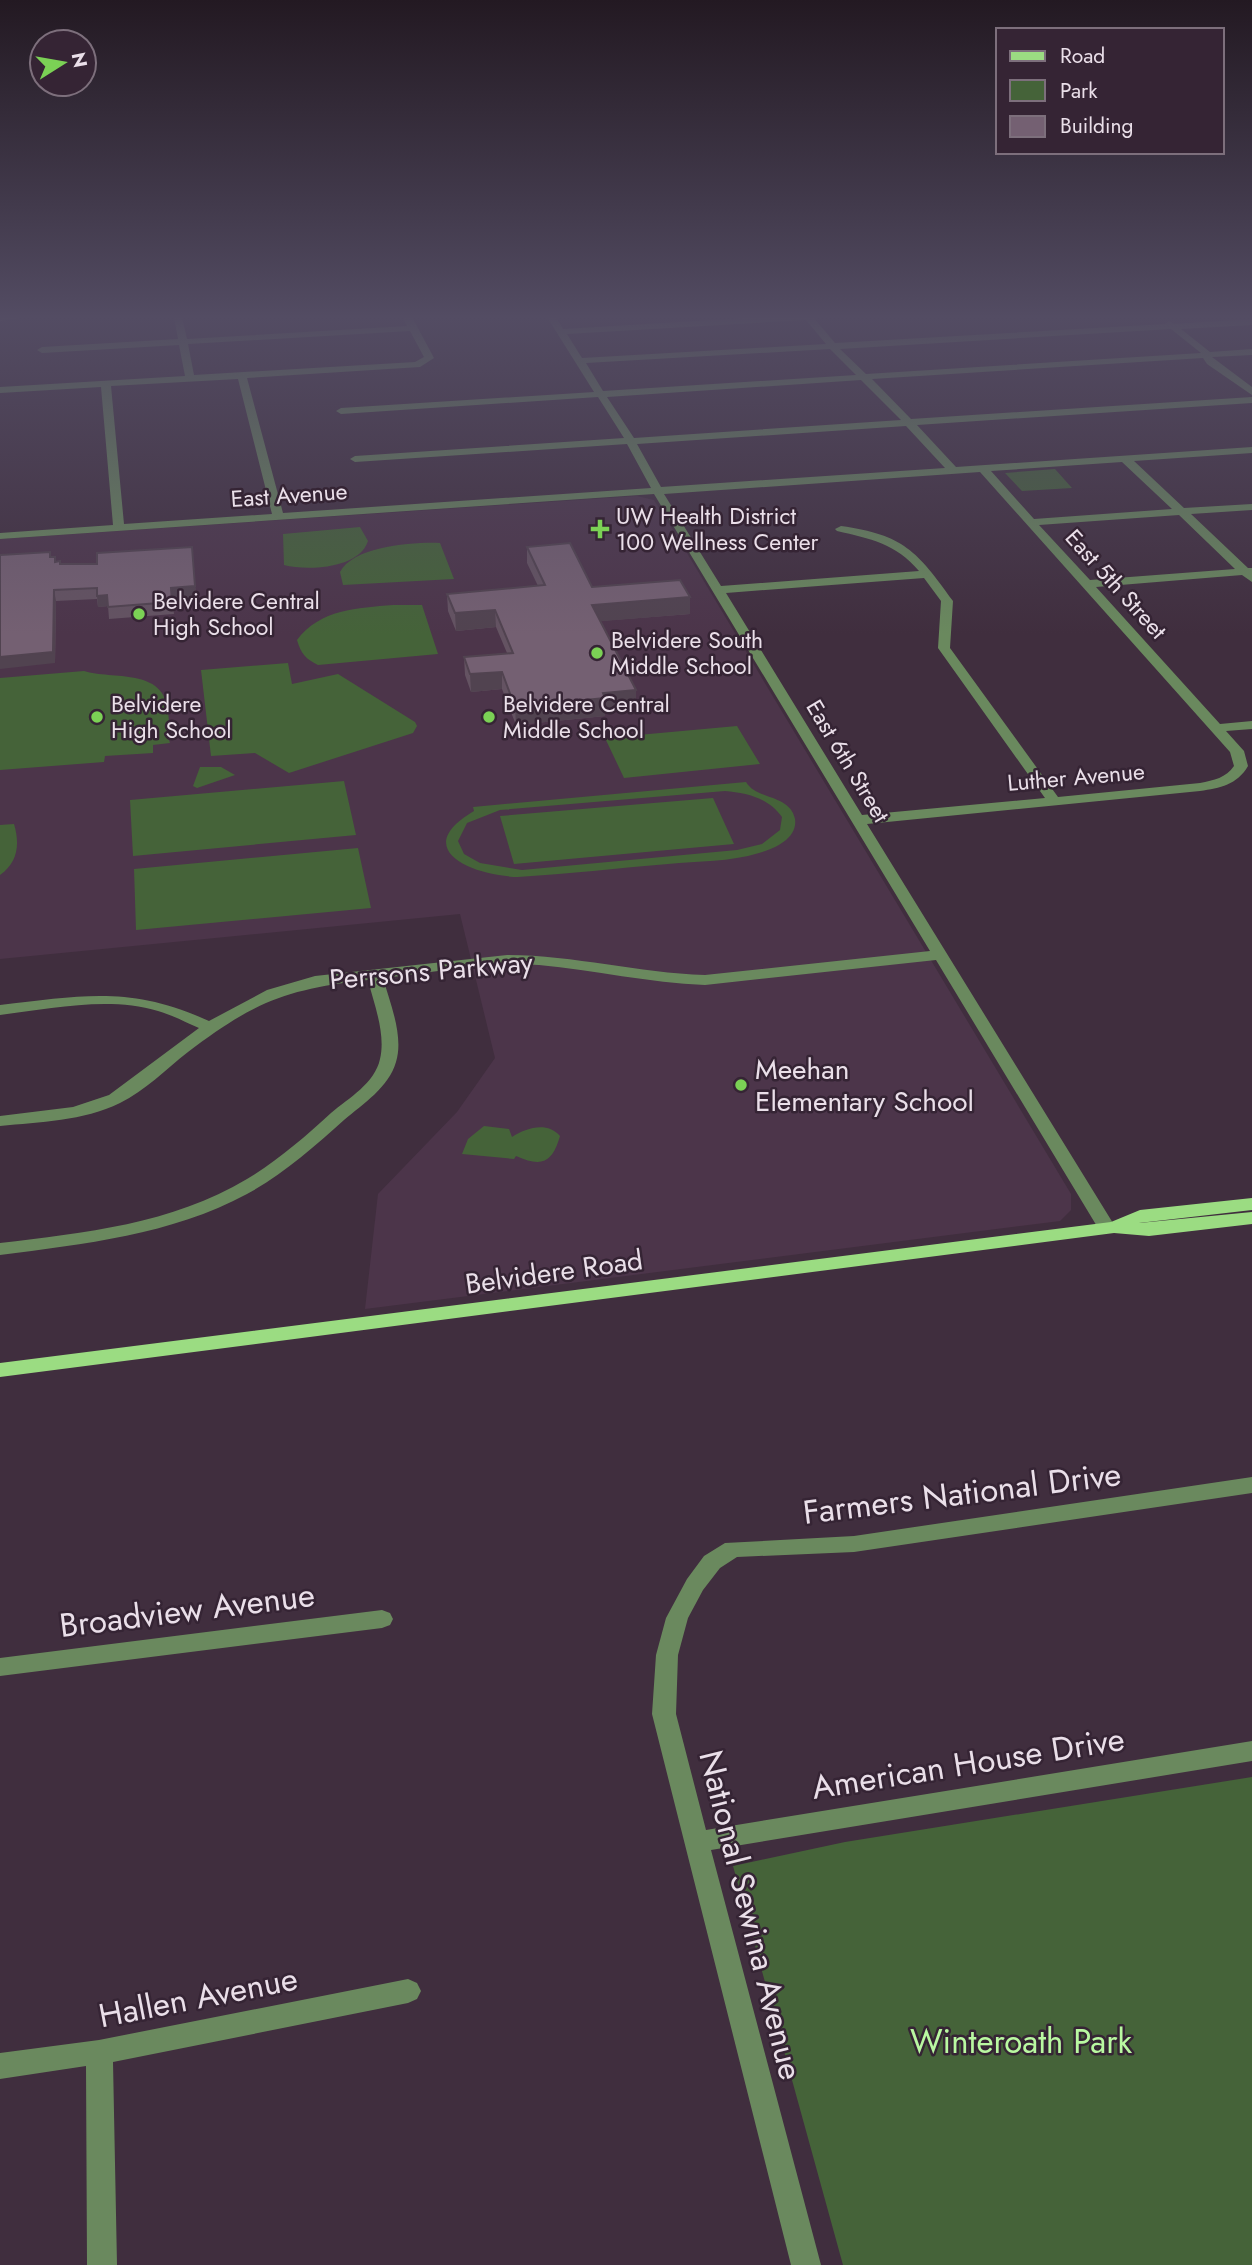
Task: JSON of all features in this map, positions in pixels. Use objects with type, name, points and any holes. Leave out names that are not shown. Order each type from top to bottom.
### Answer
[{"type":"main road","name":"Belvidere Road","points":[[1111,1228],[1140,1216],[1252,1204]]},
{"type":"main road","name":"Belvidere Road","points":[[0,1370],[1111,1228],[1149,1230],[1252,1218]]},
{"type":"street","points":[[109,423],[119,528]]},
{"type":"street","points":[[254,423],[278,517]]},
{"type":"street","name":"East 6th Street","points":[[619,423],[658,492],[940,955],[1111,1228]]},
{"type":"street","points":[[355,459],[897,423]]},
{"type":"street","points":[[909,423],[953,470]]},
{"type":"street","name":"East Avenue","points":[[0,536],[1252,450]]},
{"type":"street","points":[[1125,459],[1249,574]]},
{"type":"street","name":"East 5th Street","points":[[982,468],[1217,728]]},
{"type":"street","points":[[1032,522],[1252,507]]},
{"type":"street","points":[[841,529],[877,534],[895,541],[927,574],[947,601],[944,648],[1055,802]]},
{"type":"street","points":[[719,590],[927,574]]},
{"type":"street","points":[[1088,583],[1249,574]]},
{"type":"street","points":[[1217,728],[1252,725]]},
{"type":"street","name":"Luther Avenue","points":[[860,820],[1200,787],[1228,780],[1239,771],[1241,756],[1217,728]]},
{"type":"street","name":"Perrsons Parkway","points":[[0,1121],[75,1112],[114,1099],[209,1027],[251,1000],[273,991],[315,981],[538,960],[671,979],[705,980],[940,955]]},
{"type":"street","points":[[0,1250],[87,1238],[152,1223],[237,1193],[279,1167],[359,1098],[383,1073],[391,1049],[374,974]]},
{"type":"street","points":[[0,1010],[103,1002],[143,1003],[174,1011],[209,1027]]},
{"type":"street","name":"Farmers National Drive","points":[[695,1585],[712,1562],[733,1549],[854,1544],[1252,1485]]},
{"type":"street","name":"National Sewina Avenue","points":[[695,1585],[671,1634],[663,1693],[664,1714],[806,2265]]},
{"type":"street","name":"Broadview Avenue","points":[[0,1667],[382,1619]]},
{"type":"street","name":"American House Drive","points":[[695,1842],[1252,1751]]},
{"type":"street","name":"Hallen Avenue","points":[[0,2066],[99,2052],[408,1992]]},
{"type":"street","points":[[99,2052],[102,2265]]},
{"type":"shaded area","points":[[637,496],[654,500],[678,538],[1071,1194],[1071,1210],[1060,1221],[365,1309],[378,1194],[457,1112],[495,1058],[460,914],[0,959],[0,539]]},
{"type":"green space","points":[[1055,469],[1072,488],[1022,491],[1005,473]]},
{"type":"green space","points":[[360,527],[368,541],[363,550],[344,562],[306,568],[284,565],[283,534]]},
{"type":"green space","points":[[440,543],[454,579],[343,585],[340,572],[358,556],[385,547]]},
{"type":"green space","points":[[422,605],[438,654],[318,665],[300,649],[297,640],[306,630],[328,616],[353,609]]},
{"type":"green space","points":[[288,663],[292,684],[338,674],[415,722],[417,726],[413,733],[289,773],[255,753],[211,756],[201,670]]},
{"type":"green space","points":[[84,671],[135,678],[158,688],[165,698],[170,743],[153,745],[153,753],[105,756],[104,762],[0,770],[0,678]]},
{"type":"green space","points":[[737,726],[760,764],[624,778],[605,738]]},
{"type":"green space","points":[[200,767],[221,767],[235,775],[197,788],[193,786]]},
{"type":"green space","points":[[344,781],[356,835],[133,856],[130,800]]},
{"type":"green space","points":[[746,782],[757,792],[787,805],[792,811],[795,826],[789,837],[777,846],[737,858],[518,877],[483,872],[467,866],[447,849],[447,838],[455,825],[474,811],[473,807]],"holes":[[[725,791],[749,795],[771,805],[782,817],[780,830],[762,844],[737,850],[522,870],[480,863],[464,854],[458,841],[467,823],[500,810]]]},
{"type":"green space","points":[[713,798],[734,844],[514,864],[500,816]]},
{"type":"green space","points":[[14,824],[16,852],[11,864],[0,875],[0,825]]},
{"type":"green space","points":[[358,848],[371,908],[136,930],[134,869]]},
{"type":"green space","points":[[484,1126],[509,1129],[512,1137],[543,1127],[560,1136],[549,1158],[539,1162],[516,1156],[514,1159],[462,1154],[468,1139]]},
{"type":"green space","name":"Winteroath Park","points":[[1252,1777],[1252,2265],[843,2265],[733,1866],[845,1842]]},
{"type":"building","name":"Belvidere South Middle School","points":[[570,543],[592,587],[680,580],[690,597],[592,605],[636,690],[603,693],[605,698],[515,707],[502,672],[470,674],[464,657],[513,653],[495,610],[455,613],[447,594],[545,585],[527,547]]},
{"type":"building","name":"Belvidere Central High School","points":[[192,547],[195,586],[171,588],[172,602],[108,607],[107,595],[97,596],[97,588],[54,590],[53,652],[0,657],[0,555],[50,552],[50,557],[55,557],[55,562],[60,561],[60,564],[97,564],[97,553]]},
{"type":"place","name":"UW Health District 100 Wellness Center","points":[[600,529]]},
{"type":"place","name":"Belvidere Central High School","points":[[139,614]]},
{"type":"place","name":"Belvidere South Middle School","points":[[597,653]]},
{"type":"place","name":"Belvidere High School","points":[[97,717]]},
{"type":"place","name":"Belvidere Central Middle School","points":[[489,717]]},
{"type":"place","name":"Meehan Elementary School","points":[[741,1085]]}]
